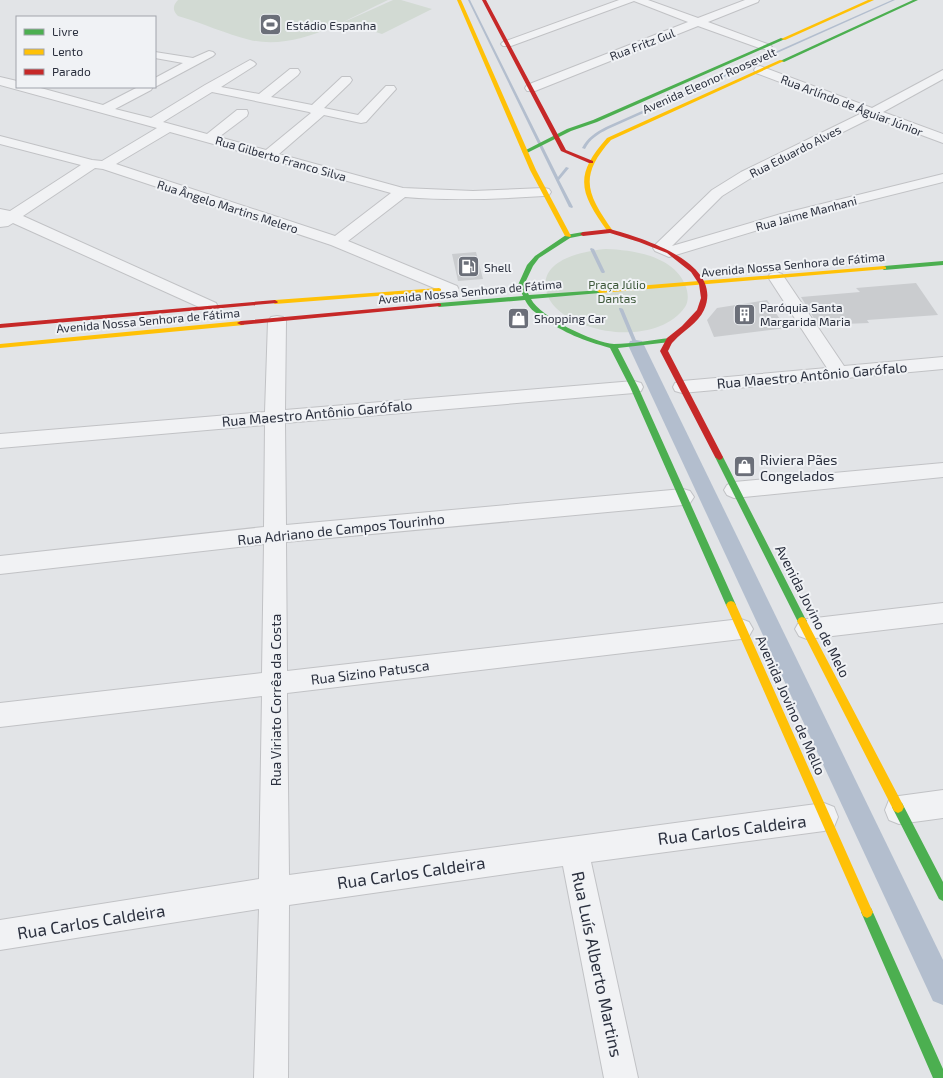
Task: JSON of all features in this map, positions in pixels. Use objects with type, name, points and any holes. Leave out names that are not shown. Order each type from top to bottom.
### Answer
[{"type":"main road","points":[[471,3],[498,0]]},
{"type":"main road","name":"Avenida Eleonor Roosevelt","points":[[527,151],[556,136],[766,47],[872,0]]},
{"type":"main road","name":"Avenida Eleonor Roosevelt","points":[[610,231],[597,220],[586,191],[585,178],[590,162],[598,149],[609,139],[916,0]]},
{"type":"main road","points":[[471,3],[508,44],[564,150],[590,162]]},
{"type":"main road","points":[[471,3],[544,192],[565,223],[568,236]]},
{"type":"main road","points":[[610,231],[665,250],[698,270],[704,298],[700,311],[670,340],[613,346],[583,338],[560,327],[531,306],[521,285],[530,265],[537,257],[568,236],[610,231]]},
{"type":"main road","name":"Avenida Nossa Senhora de Fátima","points":[[0,346],[526,298],[943,263]]},
{"type":"main road","name":"Avenida Nossa Senhora de Fátima","points":[[680,272],[698,270]]},
{"type":"main road","name":"Avenida Nossa Senhora de Fátima","points":[[0,326],[210,307],[455,289]]},
{"type":"main road","name":"Avenida Jovino de Melo","points":[[670,340],[664,351],[943,895]]},
{"type":"main road","name":"Avenida Jovino de Mello","points":[[613,346],[634,386],[940,1078]]},
{"type":"street","points":[[508,44],[629,0]]},
{"type":"street","points":[[638,0],[766,47]]},
{"type":"street","name":"Rua Fritz Gul","points":[[531,88],[754,0]]},
{"type":"street","points":[[156,82],[209,54]]},
{"type":"street","points":[[156,55],[194,62]]},
{"type":"street","points":[[152,122],[250,64]]},
{"type":"street","name":"Rua Arlíndo de Águiar Júnior","points":[[760,70],[943,139]]},
{"type":"street","points":[[261,98],[294,72]]},
{"type":"street","name":"Rua Eduardo Alves","points":[[665,250],[717,193],[746,175],[872,113],[943,74]]},
{"type":"street","points":[[269,155],[318,110],[346,80]]},
{"type":"street","points":[[1,82],[16,85]]},
{"type":"street","name":"Rua Gilberto Franco Silva","points":[[27,88],[402,192],[436,196],[479,196],[544,192]]},
{"type":"street","points":[[105,110],[145,88]]},
{"type":"street","points":[[209,88],[361,119],[390,89]]},
{"type":"street","points":[[63,98],[79,90]]},
{"type":"street","points":[[210,138],[242,113]]},
{"type":"street","points":[[4,218],[168,127]]},
{"type":"street","name":"Rua Ângelo Martins Melero","points":[[0,140],[98,165],[337,242],[455,289]]},
{"type":"street","name":"Rua Jaime Manhani","points":[[665,250],[786,217],[943,178]]},
{"type":"street","points":[[337,242],[402,192]]},
{"type":"street","points":[[4,218],[210,307]]},
{"type":"street","points":[[776,277],[838,372]]},
{"type":"street","name":"Rua Viriato Corrêa da Costa","points":[[271,1078],[276,683],[275,417],[277,321]]},
{"type":"street","name":"Rua Maestro Antônio Garófalo","points":[[682,387],[943,363]]},
{"type":"street","name":"Rua Maestro Antônio Garófalo","points":[[0,441],[634,386]]},
{"type":"street","points":[[734,490],[943,470]]},
{"type":"street","name":"Rua Adriano de Campos Tourinho","points":[[0,565],[276,534],[683,497]]},
{"type":"street","points":[[807,629],[943,613]]},
{"type":"street","name":"Rua Sizino Patusca","points":[[0,715],[741,629]]},
{"type":"street","points":[[899,810],[943,804]]},
{"type":"street","name":"Rua Carlos Caldeira","points":[[0,936],[274,892],[824,817]]},
{"type":"street","name":"Rua Luís Alberto Martins","points":[[574,850],[621,1078]]},
{"type":"green space","name":"Estádio Espanha","points":[[178,0],[388,0],[322,31],[286,41],[268,42],[241,38],[178,16],[174,8]]},
{"type":"green space","points":[[393,0],[401,0],[432,9],[382,34],[344,22]]},
{"type":"green space","name":"Praça Júlio Dantas","points":[[606,249],[641,253],[673,268],[681,277],[686,287],[688,297],[685,307],[673,319],[658,327],[641,331],[622,332],[603,330],[585,325],[569,318],[552,304],[547,295],[546,279],[550,271],[557,264],[576,255]]},
{"type":"building","name":"Shell","points":[[476,252],[483,279],[458,281],[452,254]]},
{"type":"building","points":[[916,283],[938,315],[867,320],[869,323],[818,325],[801,297],[860,292],[856,288]]},
{"type":"building","name":"Paróquia Santa Margarida Maria","points":[[767,300],[786,328],[714,337],[707,320],[717,308]]},
{"type":"waterway","points":[[469,0],[571,207]]},
{"type":"waterway","points":[[584,148],[593,136],[607,128],[894,0]]},
{"type":"waterway","points":[[558,179],[567,168]]},
{"type":"waterway","points":[[592,249],[603,272]]},
{"type":"waterway","points":[[621,309],[636,345]]},
{"type":"waterway","points":[[636,345],[943,991]]},
{"type":"traffic: fast","points":[[782,61],[916,0]]},
{"type":"traffic: fast","points":[[525,152],[569,130],[595,121],[783,39]]},
{"type":"traffic: fast","points":[[583,234],[568,236],[537,257],[530,265],[521,285],[531,306],[560,327],[583,338],[613,346],[670,340]]},
{"type":"traffic: fast","points":[[884,268],[943,263]]},
{"type":"traffic: fast","points":[[439,305],[600,291]]},
{"type":"traffic: fast","points":[[613,346],[634,387],[731,605]]},
{"type":"traffic: fast","points":[[719,457],[802,621]]},
{"type":"traffic: fast","points":[[898,807],[943,895]]},
{"type":"traffic: fast","points":[[867,912],[940,1078]]},
{"type":"traffic: slow","points":[[459,0],[533,170],[568,236]]},
{"type":"traffic: slow","points":[[783,39],[872,0]]},
{"type":"traffic: slow","points":[[610,231],[594,206],[586,185],[587,174],[591,163],[609,139],[782,61]]},
{"type":"traffic: slow","points":[[600,291],[884,268]]},
{"type":"traffic: slow","points":[[275,302],[439,290]]},
{"type":"traffic: slow","points":[[0,346],[241,323]]},
{"type":"traffic: slow","points":[[731,605],[867,912]]},
{"type":"traffic: slow","points":[[802,621],[898,807]]},
{"type":"traffic: jam","points":[[484,0],[564,151],[591,162]]},
{"type":"traffic: jam","points":[[583,234],[610,231],[669,252],[694,271],[702,284],[704,298],[700,311],[685,328],[670,340],[664,351],[719,457]]},
{"type":"traffic: jam","points":[[0,326],[275,302]]},
{"type":"traffic: jam","points":[[241,323],[439,305]]},
{"type":"place","name":"Estádio Espanha","points":[[271,25]]},
{"type":"place","name":"Shell","points":[[468,267]]},
{"type":"place","name":"Paróquia Santa Margarida Maria","points":[[744,314]]},
{"type":"place","name":"Shopping Car","points":[[518,318]]},
{"type":"place","name":"Riviera Pães Congelados","points":[[744,467]]}]
